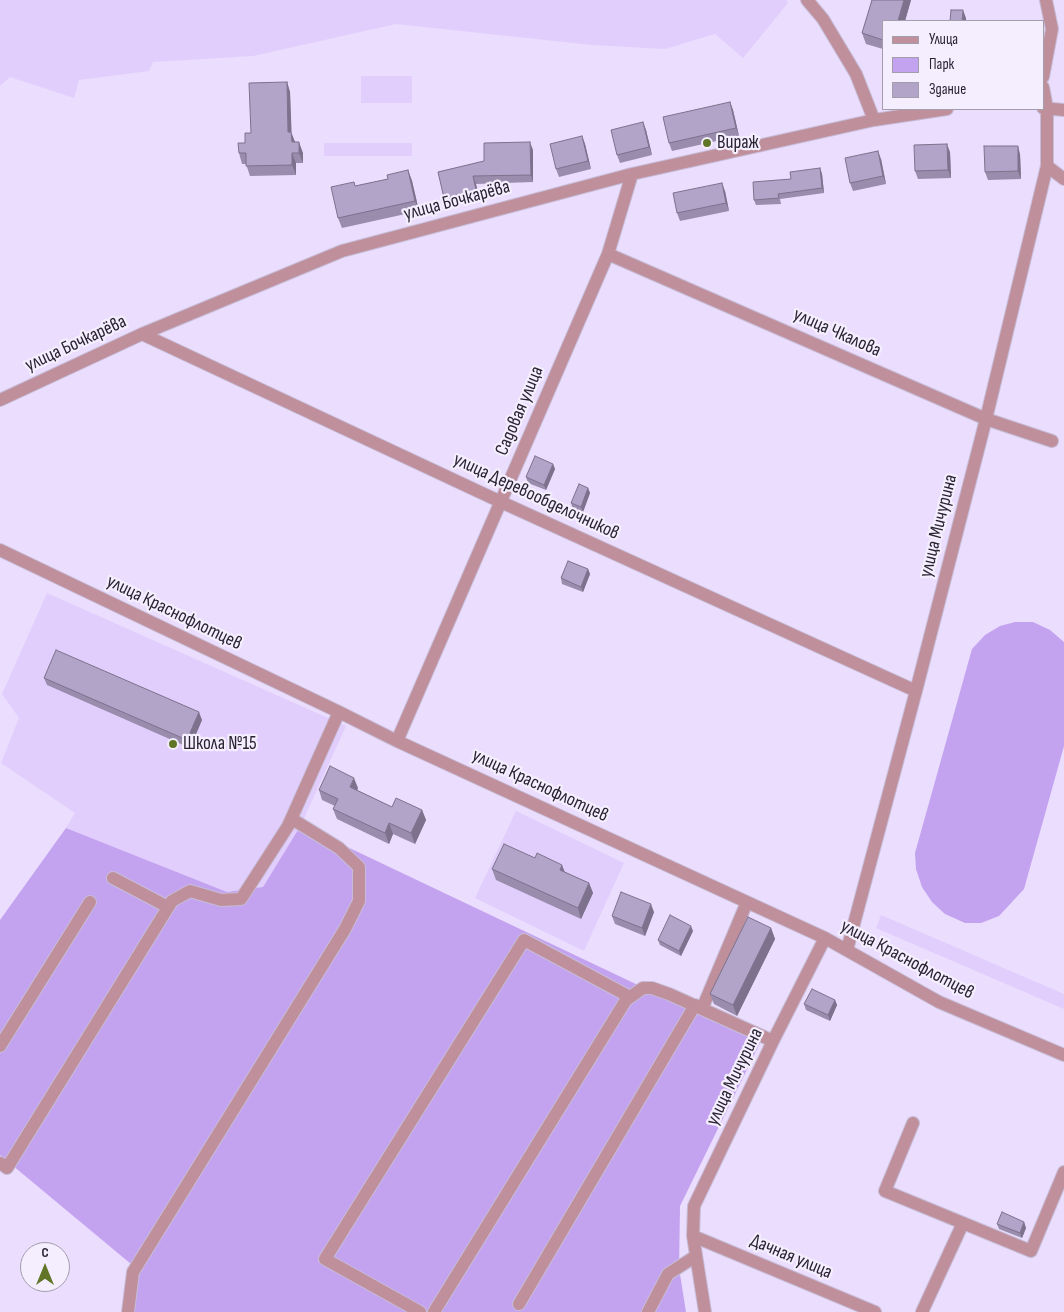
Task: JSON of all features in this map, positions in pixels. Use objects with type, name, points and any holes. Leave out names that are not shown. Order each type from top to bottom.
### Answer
[{"type":"street","points":[[807,0],[823,19],[856,74],[874,120]]},
{"type":"street","points":[[1044,73],[1052,29],[1046,0]]},
{"type":"street","points":[[1045,108],[1064,110]]},
{"type":"street","name":"улица Мичурина","points":[[847,950],[986,419],[1047,166],[1045,108]]},
{"type":"street","name":"улица Бочкарёва","points":[[0,400],[142,334],[342,251],[632,174],[874,120],[940,110]]},
{"type":"street","points":[[1047,166],[1064,179]]},
{"type":"street","name":"Садовая улица","points":[[397,741],[608,254],[632,174]]},
{"type":"street","name":"улица Чкалова","points":[[608,254],[986,419],[1052,442]]},
{"type":"street","name":"улица Деревообделочников","points":[[142,334],[500,502],[916,691]]},
{"type":"street","name":"улица Краснофлотцев","points":[[0,550],[397,741],[825,938],[939,1002],[1064,1055]]},
{"type":"street","points":[[0,1163],[7,1168],[172,901],[190,891],[221,900],[241,899],[288,826],[339,712]]},
{"type":"street","points":[[128,1312],[133,1272],[345,929],[360,901],[360,867],[339,848],[292,818]]},
{"type":"street","points":[[114,878],[168,907]]},
{"type":"street","points":[[0,1046],[90,902]]},
{"type":"street","points":[[519,1304],[698,1007],[747,902]]},
{"type":"street","name":"улица Мичурина","points":[[705,1312],[693,1236],[694,1206],[825,938]]},
{"type":"street","points":[[420,1312],[324,1259],[524,940],[630,997]]},
{"type":"street","points":[[434,1312],[626,1000],[643,988],[652,988],[773,1042]]},
{"type":"street","points":[[913,1123],[885,1191],[1031,1251],[1064,1172]]},
{"type":"street","points":[[922,1312],[963,1223]]},
{"type":"street","name":"Дачная улица","points":[[693,1236],[875,1312]]},
{"type":"street","points":[[648,1312],[668,1274],[696,1256]]},
{"type":"shaded area","points":[[0,0],[786,0],[788,3],[743,58],[715,34],[665,49],[592,45],[396,24],[253,56],[153,62],[149,71],[79,80],[74,98],[10,77],[0,86]]},
{"type":"shaded area","points":[[361,76],[412,76],[412,103],[361,103]]},
{"type":"shaded area","points":[[324,143],[412,143],[412,156],[324,156]]},
{"type":"shaded area","name":"Школа №15","points":[[47,593],[346,726],[301,825],[263,887],[227,892],[66,828],[75,813],[1,763],[19,718],[2,694]]},
{"type":"shaded area","points":[[516,811],[624,863],[584,951],[475,898]]},
{"type":"shaded area","points":[[881,915],[1064,994],[1064,1009],[876,928]]},
{"type":"green space","points":[[1015,622],[1033,622],[1050,630],[1064,642],[1064,746],[1024,889],[999,916],[981,923],[965,923],[945,914],[932,902],[922,887],[916,869],[915,853],[972,649],[985,635],[1000,626]]},
{"type":"green space","points":[[301,825],[760,1043],[680,1206],[679,1268],[686,1312],[132,1312],[137,1269],[0,1155],[0,920],[66,828],[227,892],[263,887]]},
{"type":"building","points":[[872,0],[904,0],[898,20],[882,20],[882,40],[862,33]]},
{"type":"building","points":[[951,10],[963,10],[962,20],[950,20]]},
{"type":"building","points":[[287,82],[288,132],[291,132],[292,142],[299,142],[299,153],[292,153],[292,165],[246,166],[246,153],[239,153],[238,143],[245,143],[245,133],[251,133],[249,83]]},
{"type":"building","points":[[730,102],[736,128],[669,143],[663,117]]},
{"type":"building","points":[[643,122],[649,147],[617,155],[611,130]]},
{"type":"building","points":[[582,136],[588,161],[556,169],[550,144]]},
{"type":"building","points":[[530,142],[531,175],[473,176],[476,190],[444,198],[438,172],[484,161],[484,143]]},
{"type":"building","points":[[947,144],[948,170],[915,171],[914,145]]},
{"type":"building","points":[[984,146],[1018,146],[1018,171],[985,172]]},
{"type":"building","points":[[878,151],[883,176],[850,183],[845,158]]},
{"type":"building","points":[[820,168],[822,188],[778,194],[779,198],[754,200],[753,182],[791,179],[790,172]]},
{"type":"building","points":[[408,170],[415,201],[338,218],[331,187],[354,182],[355,186],[388,179],[387,175]]},
{"type":"building","points":[[722,183],[726,203],[677,213],[673,193]]},
{"type":"building","points":[[535,456],[553,464],[544,485],[526,477]]},
{"type":"building","points":[[579,484],[588,488],[581,507],[571,503]]},
{"type":"building","points":[[568,561],[588,569],[581,587],[561,578]]},
{"type":"building","points":[[56,650],[199,712],[187,740],[44,678]]},
{"type":"building","points":[[330,766],[354,778],[350,787],[392,807],[396,798],[422,810],[411,833],[389,823],[385,833],[333,809],[338,799],[319,790]]},
{"type":"building","points":[[504,844],[535,858],[537,853],[562,865],[560,870],[589,883],[578,908],[492,869]]},
{"type":"building","points":[[621,892],[651,904],[642,928],[612,916]]},
{"type":"building","points":[[670,915],[691,926],[679,951],[658,940]]},
{"type":"building","points":[[748,917],[771,928],[733,1005],[710,994]]},
{"type":"building","points":[[812,989],[835,1000],[828,1015],[804,1004]]},
{"type":"building","points":[[1002,1212],[1024,1222],[1020,1233],[997,1224]]},
{"type":"place","name":"Вираж","points":[[707,143]]},
{"type":"place","name":"Школа №15","points":[[173,744]]}]
